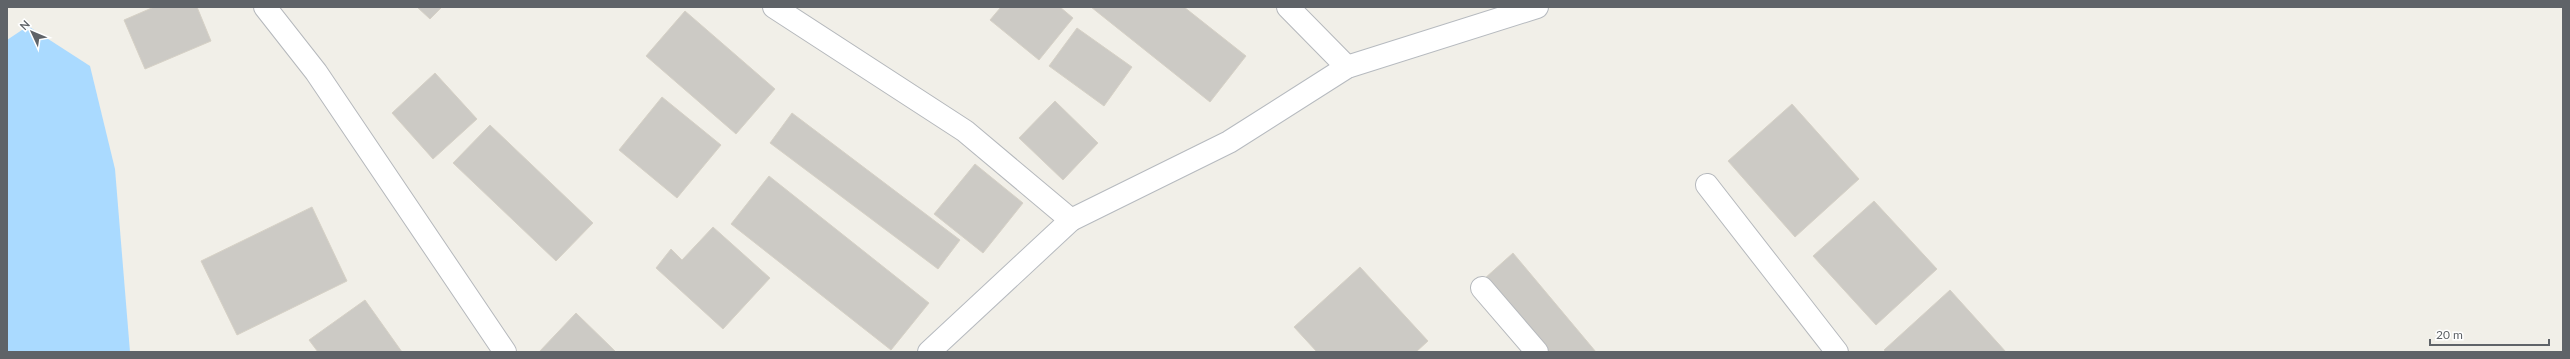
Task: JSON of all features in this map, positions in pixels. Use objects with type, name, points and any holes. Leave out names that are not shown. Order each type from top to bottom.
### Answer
[{"type":"street","points":[[265,7],[316,72],[505,352]]},
{"type":"street","points":[[774,7],[965,132],[1071,220]]},
{"type":"street","points":[[1288,7],[1347,67]]},
{"type":"street","points":[[929,352],[1071,220],[1229,142],[1347,67],[1537,7]]},
{"type":"street","points":[[1707,186],[1837,352]]},
{"type":"street","points":[[1482,288],[1537,352]]},
{"type":"water","points":[[28,26],[90,66],[115,169],[130,352],[7,352],[7,40]]},
{"type":"building","points":[[154,7],[197,7],[211,41],[145,69],[124,20]]},
{"type":"building","points":[[417,7],[442,7],[430,19]]},
{"type":"building","points":[[1001,7],[1060,7],[1073,18],[1039,60],[990,20]]},
{"type":"building","points":[[1091,7],[1184,7],[1246,56],[1210,102]]},
{"type":"building","points":[[685,11],[775,89],[736,134],[646,56]]},
{"type":"building","points":[[1077,28],[1132,67],[1104,106],[1049,66]]},
{"type":"building","points":[[435,73],[477,119],[433,159],[392,113]]},
{"type":"building","points":[[662,97],[721,145],[677,198],[619,150]]},
{"type":"building","points":[[1055,101],[1098,143],[1063,180],[1019,138]]},
{"type":"building","points":[[1792,104],[1859,179],[1795,237],[1728,161]]},
{"type":"building","points":[[792,113],[960,240],[938,269],[770,143]]},
{"type":"building","points":[[490,125],[593,223],[556,261],[453,163]]},
{"type":"building","points":[[975,164],[1023,203],[983,253],[934,214]]},
{"type":"building","points":[[769,176],[929,303],[891,350],[731,224]]},
{"type":"building","points":[[1874,201],[1937,269],[1876,325],[1813,256]]},
{"type":"building","points":[[312,207],[347,281],[237,335],[201,261]]},
{"type":"building","points":[[713,227],[770,278],[723,329],[656,268],[671,249],[682,260]]},
{"type":"building","points":[[1513,253],[1596,352],[1545,352],[1484,279]]},
{"type":"building","points":[[1360,267],[1428,341],[1416,352],[1317,352],[1294,327]]},
{"type":"building","points":[[1950,290],[2006,352],[1886,352],[1884,350]]},
{"type":"building","points":[[365,300],[402,352],[318,352],[309,340]]},
{"type":"building","points":[[576,313],[615,351],[614,352],[539,352]]}]
